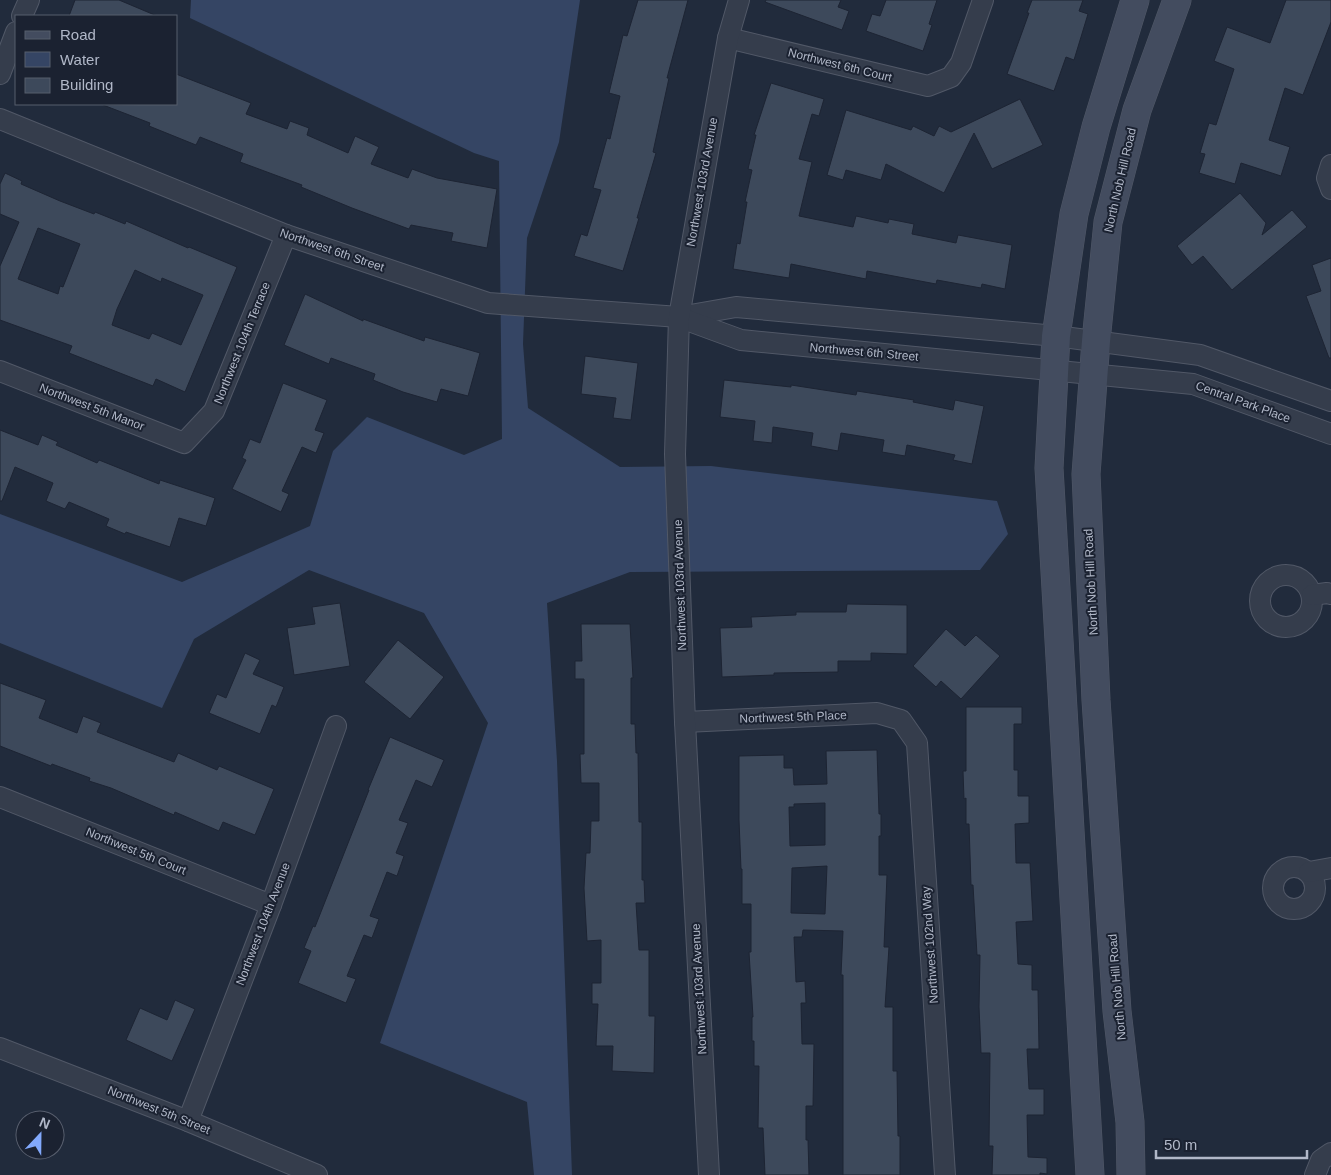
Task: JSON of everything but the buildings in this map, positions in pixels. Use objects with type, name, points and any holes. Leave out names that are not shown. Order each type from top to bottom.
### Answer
[{"type":"main road","points":[[1090,1175],[1049,468],[1056,336],[1074,214],[1096,126],[1135,0]]},
{"type":"main road","name":"North Nob Hill Road","points":[[1131,1175],[1130,1122],[1117,1011],[1096,690],[1086,474],[1096,341],[1108,222],[1137,110],[1177,0]]},
{"type":"street","points":[[22,15],[28,0]]},
{"type":"street","name":"Northwest 103rd Avenue","points":[[708,1175],[685,722],[675,454],[679,317],[728,38],[739,0]]},
{"type":"street","name":"Northwest 6th Court","points":[[728,38],[928,86],[951,77],[960,63],[983,0]]},
{"type":"street","points":[[0,74],[15,35]]},
{"type":"street","name":"Northwest 6th Street","points":[[0,119],[286,235],[488,303],[679,317],[736,307],[1096,341]]},
{"type":"street","points":[[1331,165],[1327,178],[1331,189]]},
{"type":"street","name":"Northwest 104th Terrace","points":[[184,443],[214,410],[286,235]]},
{"type":"street","name":"Northwest 6th Street","points":[[679,317],[741,340],[1094,374]]},
{"type":"street","points":[[1096,341],[1200,355],[1331,401]]},
{"type":"street","name":"Northwest 5th Manor","points":[[0,371],[184,443]]},
{"type":"street","name":"Central Park Place","points":[[1094,374],[1193,384],[1331,434]]},
{"type":"street","name":"Northwest 5th Place","points":[[685,722],[876,714],[901,720]]},
{"type":"street","name":"Northwest 102nd Way","points":[[901,720],[916,743],[945,1175]]},
{"type":"street","name":"Northwest 104th Avenue","points":[[188,1121],[271,905],[336,726]]},
{"type":"street","name":"Northwest 5th Court","points":[[0,797],[271,905]]},
{"type":"street","points":[[1309,872],[1331,868]]},
{"type":"street","name":"Northwest 5th Street","points":[[0,1048],[188,1121],[317,1175]]},
{"type":"street","points":[[1315,1175],[1321,1160],[1331,1153]]},
{"type":"water","points":[[191,0],[580,0],[559,142],[527,238],[523,344],[528,408],[620,467],[711,466],[997,501],[1008,534],[980,570],[630,572],[547,603],[557,761],[572,1175],[534,1175],[527,1102],[380,1043],[488,723],[424,613],[309,570],[194,639],[162,708],[0,643],[0,514],[182,582],[310,526],[333,451],[367,417],[464,455],[502,439],[499,161],[474,153],[190,18]]}]
